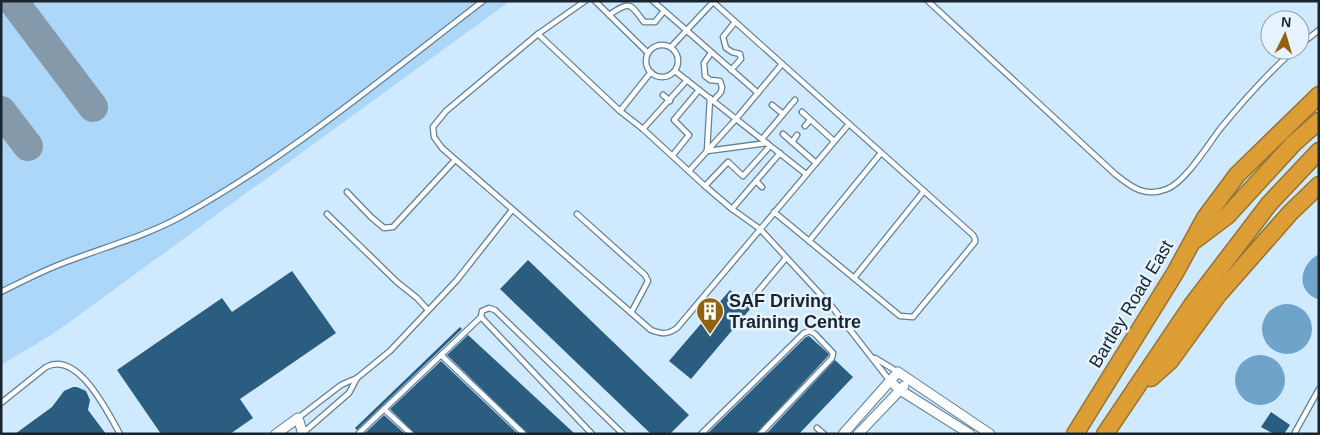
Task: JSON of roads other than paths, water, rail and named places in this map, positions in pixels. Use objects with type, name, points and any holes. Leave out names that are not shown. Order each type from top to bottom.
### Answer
[{"type":"highway","points":[[1191,243],[1205,218],[1237,175],[1319,95]]},
{"type":"highway","name":"Bartley Road East","points":[[1075,434],[1191,243],[1227,216],[1293,144],[1319,121]]},
{"type":"highway","points":[[1105,434],[1192,305],[1263,212],[1319,151]]},
{"type":"highway","points":[[1132,394],[1170,361],[1218,295],[1290,213],[1319,185]]},
{"type":"street","points":[[843,434],[898,372],[990,434]]},
{"type":"street","points":[[858,434],[909,380]]},
{"type":"street","points":[[890,381],[900,390],[970,434]]},
{"type":"street","points":[[276,434],[286,431],[298,418],[303,433]]},
{"type":"lane","points":[[1,292],[66,262],[123,243],[153,230],[210,200],[300,140],[484,1]]},
{"type":"lane","points":[[585,1],[538,34],[438,119],[433,127],[434,137],[442,148],[455,160],[651,330],[670,333],[677,328],[848,124]]},
{"type":"lane","points":[[595,1],[648,53]]},
{"type":"lane","points":[[653,1],[758,93]]},
{"type":"lane","points":[[928,1],[1126,183],[1132,188],[1149,192],[1168,189],[1184,176],[1256,86],[1283,60]]},
{"type":"lane","points":[[671,48],[713,2],[973,235],[975,239],[973,246],[910,317],[900,316],[774,212]]},
{"type":"lane","points":[[609,14],[619,7],[628,4],[634,7],[644,22],[654,22],[664,11]]},
{"type":"lane","points":[[731,70],[741,59],[740,54],[726,48],[724,38],[735,22]]},
{"type":"lane","points":[[538,34],[620,111],[643,129],[705,186],[760,229],[833,308],[890,381]]},
{"type":"lane","points":[[666,45],[671,48],[678,56],[675,71],[660,77],[651,72],[646,63],[648,53],[656,46],[666,45]]},
{"type":"lane","points":[[707,151],[711,100],[721,92],[722,87],[720,81],[710,80],[705,76],[704,62],[711,53]]},
{"type":"lane","points":[[689,171],[782,64]]},
{"type":"lane","points":[[675,71],[806,174]]},
{"type":"lane","points":[[620,111],[651,72]]},
{"type":"lane","points":[[643,129],[687,80]]},
{"type":"lane","points":[[673,156],[690,135],[674,120],[699,90]]},
{"type":"lane","points":[[663,94],[670,101]]},
{"type":"lane","points":[[762,139],[795,100]]},
{"type":"lane","points":[[772,105],[783,114]]},
{"type":"lane","points":[[802,112],[834,141]]},
{"type":"lane","points":[[805,126],[810,120]]},
{"type":"lane","points":[[783,134],[816,163]]},
{"type":"lane","points":[[792,142],[797,135]]},
{"type":"lane","points":[[707,151],[768,144]]},
{"type":"lane","points":[[705,186],[728,162],[743,176],[768,144]]},
{"type":"lane","points":[[732,209],[780,153]]},
{"type":"lane","points":[[809,241],[880,153]]},
{"type":"lane","points":[[346,192],[384,228],[393,227],[455,160]]},
{"type":"lane","points":[[756,181],[762,187]]},
{"type":"lane","points":[[854,278],[924,191]]},
{"type":"lane","points":[[298,418],[341,385],[357,378],[390,351],[457,280],[512,210]]},
{"type":"lane","points":[[326,214],[428,310]]},
{"type":"lane","points":[[577,214],[645,274],[648,281],[646,288],[630,312]]},
{"type":"lane","points":[[755,295],[786,258]]},
{"type":"lane","points":[[358,434],[481,317],[482,311],[489,308],[495,310],[623,434]]},
{"type":"lane","points":[[481,317],[592,434]]},
{"type":"lane","points":[[701,434],[804,333],[810,331],[833,353],[832,358],[760,434]]},
{"type":"lane","points":[[441,355],[524,434]]},
{"type":"lane","points":[[871,356],[898,372]]},
{"type":"lane","points":[[1,402],[46,367],[51,365],[65,366],[79,373],[91,386],[120,434]]},
{"type":"lane","points":[[303,433],[349,393],[357,378]]},
{"type":"lane","points":[[1294,434],[1319,389]]},
{"type":"lane","points":[[384,409],[411,434]]},
{"type":"lane","points":[[817,428],[824,434]]},
{"type":"place","name":"SAF Driving Training Centre","points":[[710,335]]}]
